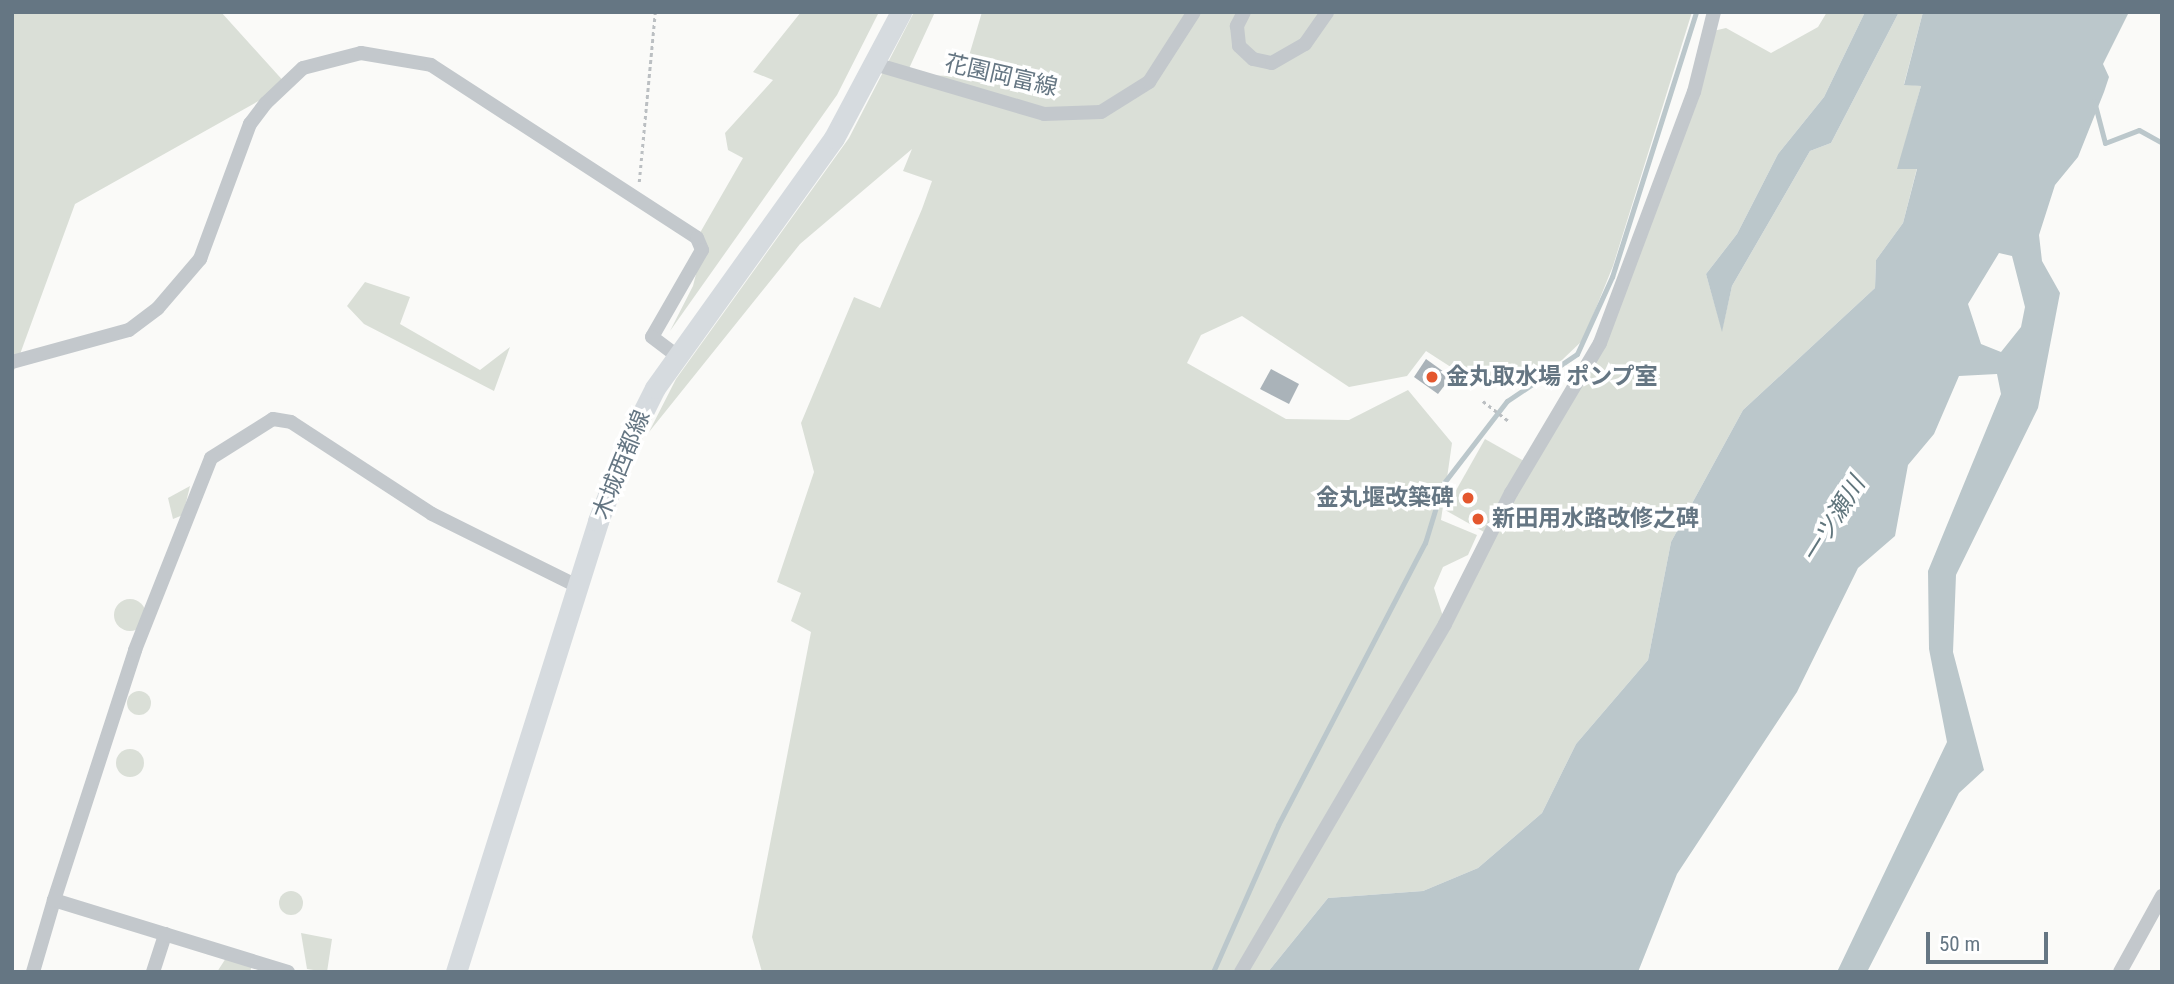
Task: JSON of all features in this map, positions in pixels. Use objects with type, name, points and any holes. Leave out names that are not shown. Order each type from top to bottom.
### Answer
[{"type":"main road","name":"木城西都線","points":[[456,972],[577,586],[632,434],[677,356],[834,138],[878,65],[901,12]]},
{"type":"street","name":"花園岡富線","points":[[878,65],[1044,114],[1101,112],[1149,82],[1194,12]]},
{"type":"street","points":[[1244,12],[1239,46],[1253,59],[1272,63],[1305,44],[1327,12]]},
{"type":"street","points":[[1241,972],[1445,624],[1505,504],[1600,343],[1690,104],[1714,12]]},
{"type":"street","points":[[12,362],[129,330],[158,308],[200,259],[250,124],[303,68],[324,58],[361,52],[431,65],[638,196],[697,238],[702,250],[652,337],[677,356]]},
{"type":"street","points":[[33,972],[135,650],[217,451],[273,419],[290,422],[432,514],[577,586]]},
{"type":"street","points":[[2120,972],[2162,896]]},
{"type":"street","points":[[54,900],[288,972]]},
{"type":"street","points":[[153,972],[164,934]]},
{"type":"path","points":[[638,196],[655,12]]},
{"type":"path","points":[[1483,401],[1510,421]]},
{"type":"shaded area","points":[[12,12],[221,12],[287,85],[75,204],[12,376]]},
{"type":"shaded area","points":[[801,12],[879,12],[837,95],[670,331],[693,286],[702,250],[697,238],[743,158],[728,150],[725,133],[773,80],[753,72]]},
{"type":"shaded area","points":[[914,12],[935,12],[906,75],[963,76],[982,12],[1692,12],[1613,266],[1583,340],[1562,360],[1531,381],[1474,382],[1426,351],[1407,376],[1349,387],[1242,316],[1201,335],[1187,363],[1286,419],[1349,420],[1408,390],[1452,443],[1441,520],[1477,535],[1468,555],[1443,567],[1434,588],[1445,623],[1600,343],[1709,32],[1726,28],[1771,53],[1818,27],[1827,12],[1865,12],[1824,97],[1778,154],[1737,234],[1706,274],[1722,330],[1732,286],[1810,151],[1831,143],[1899,12],[1923,12],[1904,84],[1921,86],[1898,169],[1917,168],[1903,223],[1876,260],[1875,288],[1743,410],[1671,542],[1648,660],[1576,744],[1542,813],[1478,868],[1423,891],[1328,898],[1268,972],[762,972],[752,937],[811,632],[791,621],[801,593],[777,582],[814,472],[801,423],[854,297],[880,308],[922,209],[932,181],[903,171],[912,149],[800,244],[649,432],[676,379],[849,138]]},
{"type":"shaded area","points":[[365,282],[410,297],[400,324],[480,370],[510,347],[494,391],[364,324],[347,306]]},
{"type":"shaded area","points":[[1485,439],[1524,461],[1484,532],[1445,510]]},
{"type":"shaded area","points":[[190,486],[183,515],[173,519],[168,498]]},
{"type":"shaded area","points":[[130,599],[142,603],[146,615],[142,627],[130,631],[118,627],[114,615],[118,603]]},
{"type":"shaded area","points":[[139,691],[148,694],[151,703],[148,712],[139,715],[130,712],[127,703],[130,694]]},
{"type":"shaded area","points":[[130,749],[140,753],[144,763],[140,773],[130,777],[120,773],[116,763],[120,753]]},
{"type":"shaded area","points":[[291,891],[299,895],[303,903],[299,911],[291,915],[283,911],[279,903],[283,895]]},
{"type":"shaded area","points":[[301,933],[332,939],[327,972],[307,969]]},
{"type":"shaded area","points":[[226,958],[252,966],[250,972],[217,972]]},
{"type":"water","points":[[1865,12],[1899,12],[1831,143],[1810,151],[1732,286],[1722,332],[1706,274],[1737,234],[1778,154],[1824,97]]},
{"type":"water","name":"一ツ瀬川","points":[[1923,12],[2129,12],[2103,64],[2109,77],[2078,157],[2055,185],[2039,235],[2042,261],[2060,293],[2038,408],[1956,575],[1953,652],[1984,770],[1959,793],[1867,972],[1837,972],[1947,742],[1929,649],[1928,571],[2001,394],[1997,374],[1959,376],[1934,434],[1908,465],[1895,536],[1858,568],[1797,692],[1677,874],[1638,972],[1268,972],[1328,898],[1423,891],[1478,868],[1542,813],[1576,744],[1648,660],[1671,542],[1743,410],[1875,288],[1876,260],[1903,223],[1917,169],[1897,169],[1921,86],[1904,85]],"holes":[[[1999,253],[2012,256],[2025,307],[2021,327],[2001,352],[1981,344],[1968,304]]]},
{"type":"building","name":"金丸取水場 ポンプ室","points":[[1426,359],[1451,377],[1438,394],[1414,377]]},
{"type":"building","points":[[1271,369],[1299,384],[1289,404],[1260,389]]},
{"type":"waterway","points":[[1213,972],[1278,825],[1425,543],[1443,484],[1507,401],[1577,354],[1612,277],[1696,12]]},
{"type":"waterway","points":[[2094,101],[2105,143],[2139,130],[2162,143]]},
{"type":"place","name":"金丸取水場 ポンプ室","points":[[1432,377]]},
{"type":"place","name":"金丸堰改築碑","points":[[1468,498]]},
{"type":"place","name":"新田用水路改修之碑","points":[[1478,519]]}]
